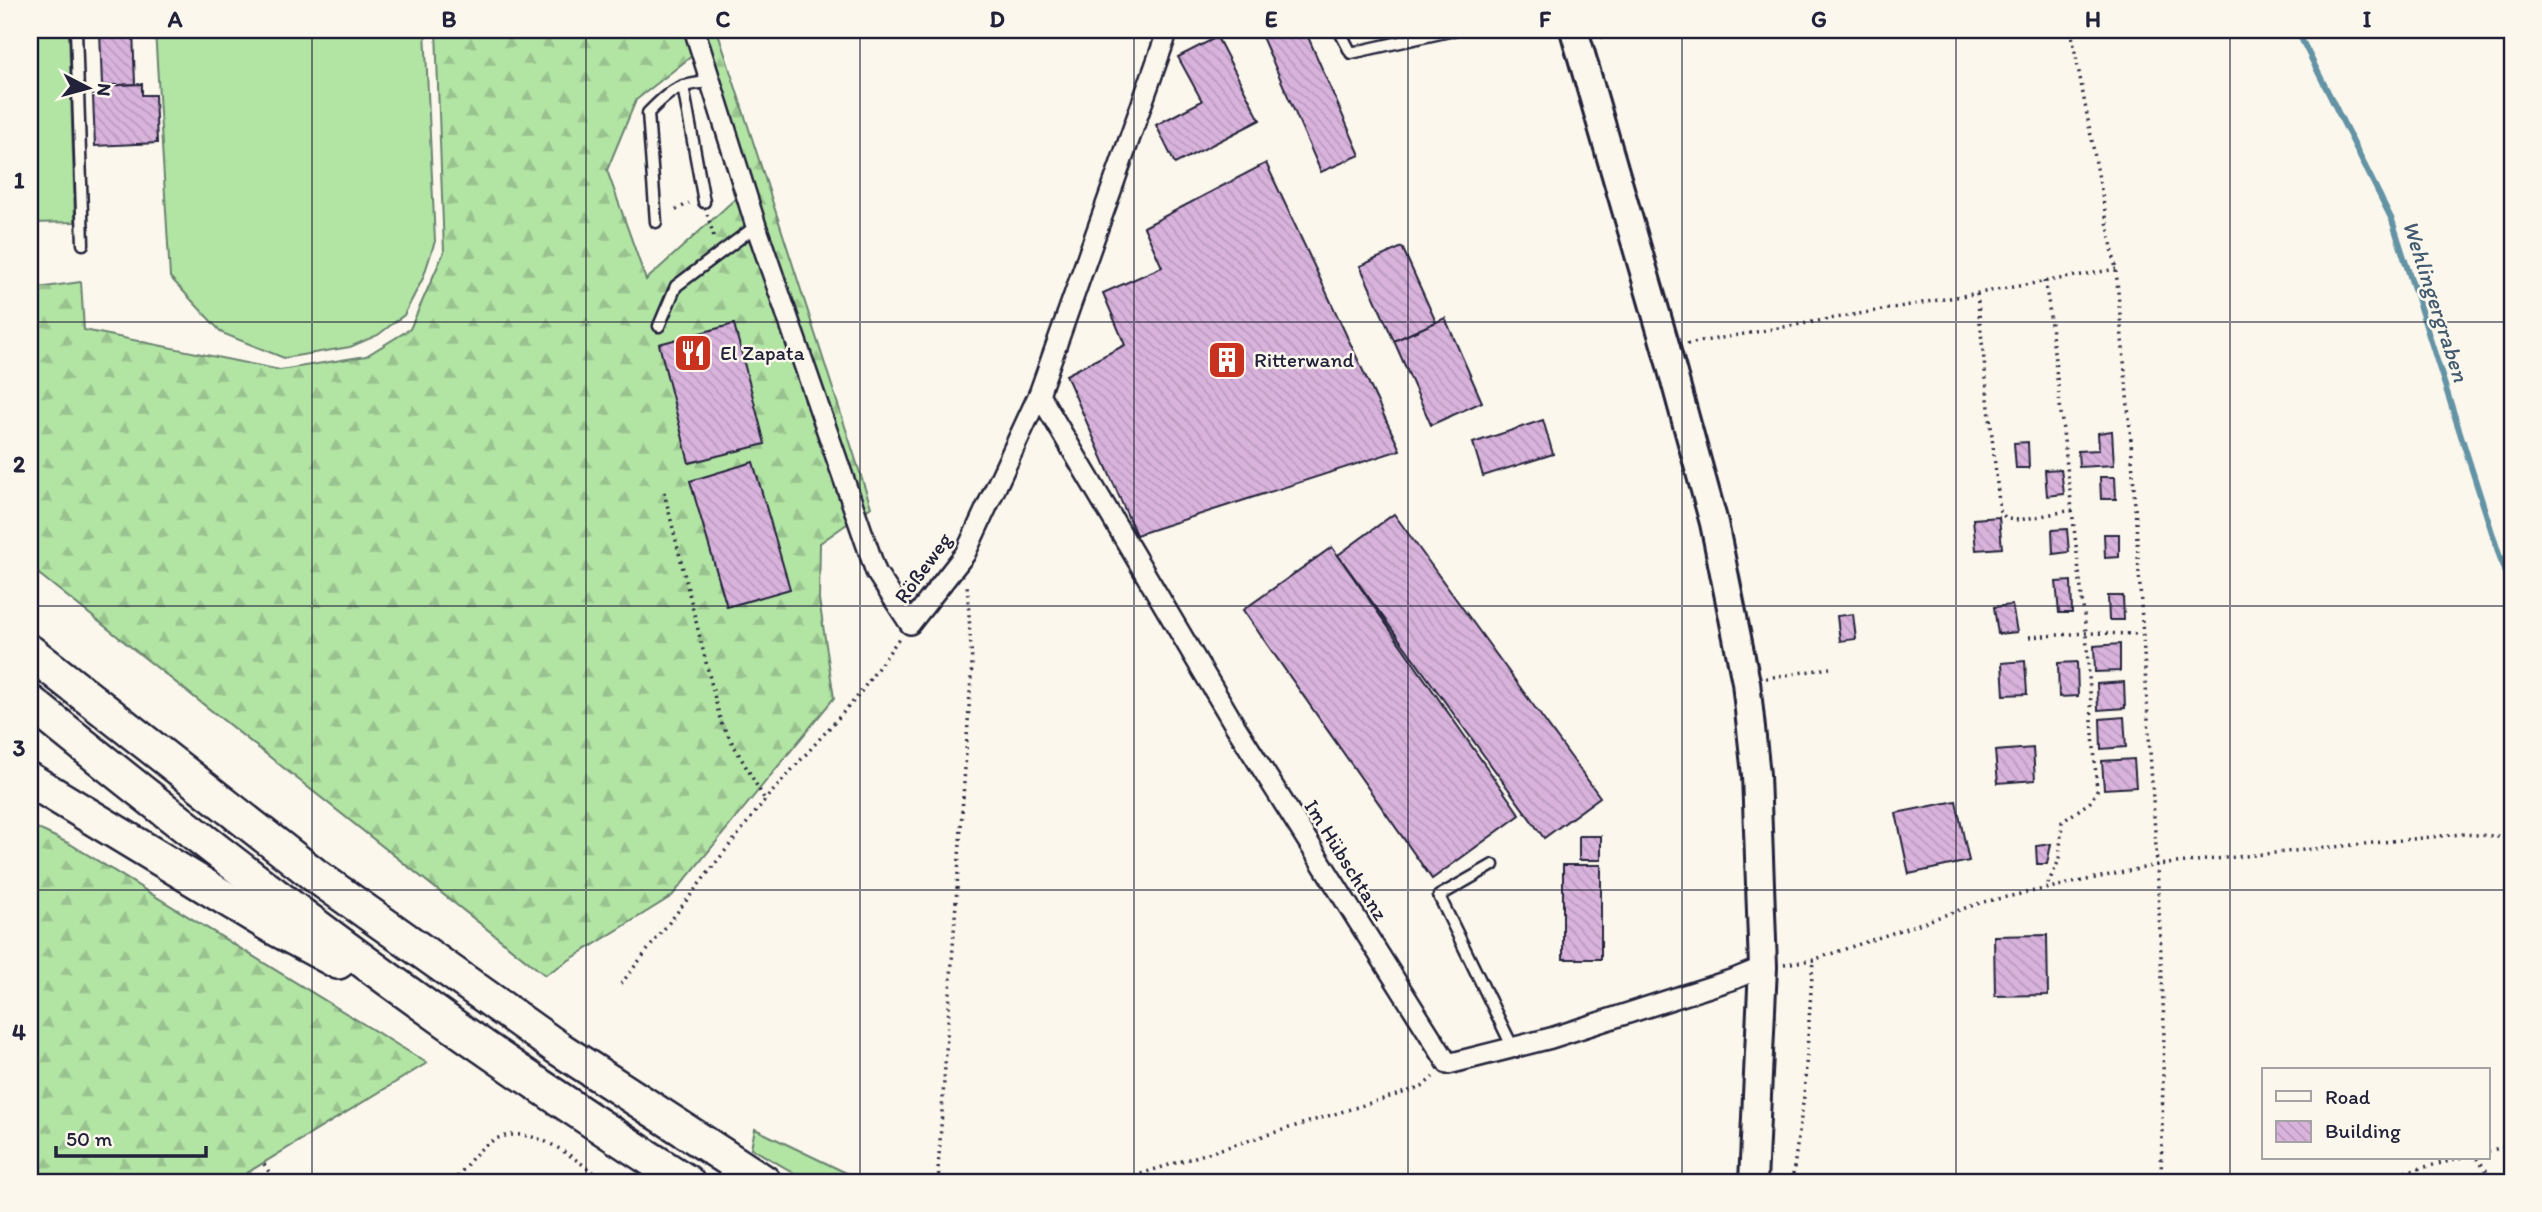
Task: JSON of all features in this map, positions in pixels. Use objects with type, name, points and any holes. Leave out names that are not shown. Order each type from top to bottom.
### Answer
[{"type":"highway","points":[[30,652],[237,816],[344,896],[569,1055],[764,1182]]},
{"type":"highway","points":[[30,702],[219,853],[452,1023],[617,1138],[687,1182]]},
{"type":"highway","points":[[30,780],[274,927],[452,1023]]},
{"type":"street","name":"Rößeweg","points":[[696,35],[756,226],[876,572],[910,624],[965,554],[1039,394],[1168,30]]},
{"type":"street","points":[[1575,35],[1714,523],[1746,682],[1756,775],[1763,967],[1753,1182]]},
{"type":"street","name":"Im Hübschtanz","points":[[1039,394],[1234,724],[1448,1064]]},
{"type":"street","points":[[1448,1064],[1514,1049],[1734,979],[1763,967]]},
{"type":"lane","points":[[76,30],[83,244]]},
{"type":"lane","points":[[1339,30],[1351,53],[1454,30]]},
{"type":"lane","points":[[656,222],[648,113],[668,92],[692,83],[710,82]]},
{"type":"lane","points":[[683,86],[704,202]]},
{"type":"lane","points":[[659,326],[676,286],[756,226]]},
{"type":"lane","points":[[1493,865],[1439,896],[1514,1049]]},
{"type":"path","points":[[1575,35],[1643,30]]},
{"type":"path","points":[[2071,30],[2116,269],[2131,441],[2141,634],[2158,864],[2164,1026],[2161,1182]]},
{"type":"path","points":[[676,210],[692,201]]},
{"type":"path","points":[[1666,348],[2116,269]]},
{"type":"path","points":[[2044,281],[2086,633],[2096,791],[2090,802],[2062,822],[2059,860],[2046,888]]},
{"type":"path","points":[[1977,294],[2000,512],[2007,519],[2019,520],[2073,510]]},
{"type":"path","points":[[664,492],[721,723],[765,800]]},
{"type":"path","points":[[940,1182],[938,1171],[972,663],[965,554]]},
{"type":"path","points":[[621,984],[765,800],[858,696],[910,624]]},
{"type":"path","points":[[2029,637],[2086,633],[2141,634]]},
{"type":"path","points":[[1746,682],[1830,668]]},
{"type":"path","points":[[1763,967],[1813,960],[1983,902],[2158,864],[2461,834],[2512,837]]},
{"type":"path","points":[[1792,1182],[1804,1096],[1813,960]]},
{"type":"path","points":[[1114,1182],[1422,1087],[1448,1064]]},
{"type":"path","points":[[453,1182],[489,1143],[512,1133],[541,1138],[607,1182]]},
{"type":"path","points":[[2490,1150],[2512,1145]]},
{"type":"path","points":[[2364,1182],[2454,1160]]},
{"type":"path","points":[[2478,1160],[2495,1182]]},
{"type":"path","points":[[264,1164],[275,1182]]},
{"type":"green space","points":[[30,30],[69,30],[75,222],[30,223]]},
{"type":"green space","points":[[155,30],[425,30],[435,241],[423,278],[404,315],[378,335],[350,347],[284,358],[222,333],[170,277]]},
{"type":"green space","points":[[436,30],[717,30],[871,507],[820,543],[819,599],[834,698],[672,896],[545,975],[30,567],[30,289],[81,282],[84,330],[280,370],[366,356],[410,329],[444,252]],"holes":[[[697,52],[735,199],[646,280],[607,170],[636,100]]]},
{"type":"green space","points":[[30,825],[70,844],[427,1063],[232,1182],[30,1182]]},
{"type":"green space","points":[[755,1129],[865,1182],[810,1182],[751,1148]]},
{"type":"building","points":[[100,30],[133,30],[135,84],[102,86]]},
{"type":"building","points":[[1259,30],[1305,30],[1360,155],[1321,172]]},
{"type":"building","points":[[1217,37],[1260,120],[1175,164],[1156,125],[1202,101],[1178,57]]},
{"type":"building","points":[[142,84],[142,95],[155,95],[157,143],[95,146],[93,96],[103,95],[102,86]]},
{"type":"building","name":"Ritterwand","points":[[1266,163],[1400,450],[1136,535],[1066,375],[1125,345],[1103,293],[1162,267],[1144,227]]},
{"type":"building","points":[[1402,247],[1436,322],[1394,341],[1360,266]]},
{"type":"building","points":[[1445,318],[1482,402],[1431,425],[1394,341]]},
{"type":"building","points":[[734,324],[765,444],[689,463],[659,344]]},
{"type":"building","points":[[1543,420],[1553,454],[1483,476],[1473,443]]},
{"type":"building","points":[[2112,431],[2114,465],[2079,467],[2078,451],[2099,450],[2098,433]]},
{"type":"building","points":[[2028,442],[2029,468],[2016,468],[2014,443]]},
{"type":"building","points":[[753,462],[790,589],[727,607],[690,481]]},
{"type":"building","points":[[2061,469],[2064,494],[2047,496],[2045,470]]},
{"type":"building","points":[[2100,477],[2115,477],[2116,499],[2101,499]]},
{"type":"building","points":[[1394,514],[1600,797],[1544,838],[1338,555]]},
{"type":"building","points":[[1999,517],[2002,548],[1976,550],[1973,519]]},
{"type":"building","points":[[2067,529],[2069,552],[2053,554],[2052,530]]},
{"type":"building","points":[[2104,534],[2119,534],[2119,557],[2105,558]]},
{"type":"building","points":[[1332,547],[1520,815],[1432,879],[1243,610]]},
{"type":"building","points":[[2071,581],[2072,613],[2059,613],[2056,582]]},
{"type":"building","points":[[2108,596],[2123,596],[2124,620],[2109,620]]},
{"type":"building","points":[[2012,605],[2017,632],[1998,634],[1994,607]]},
{"type":"building","points":[[1853,614],[1856,639],[1840,641],[1837,616]]},
{"type":"building","points":[[2120,644],[2120,671],[2095,672],[2094,646]]},
{"type":"building","points":[[2025,661],[2027,694],[2004,695],[2002,663]]},
{"type":"building","points":[[2077,662],[2078,696],[2059,697],[2058,663]]},
{"type":"building","points":[[2124,682],[2125,708],[2098,710],[2097,684]]},
{"type":"building","points":[[2124,717],[2126,747],[2101,749],[2100,719]]},
{"type":"building","points":[[2033,748],[2035,780],[1998,783],[1995,751]]},
{"type":"building","points":[[2134,759],[2136,787],[2104,789],[2102,761]]},
{"type":"building","points":[[1956,801],[1969,861],[1909,874],[1896,813]]},
{"type":"building","points":[[1579,836],[1601,836],[1601,860],[1579,860]]},
{"type":"building","points":[[2051,844],[2047,864],[2037,864],[2036,846]]},
{"type":"building","points":[[1563,865],[1601,865],[1601,959],[1563,959]]},
{"type":"building","points":[[2047,935],[2048,995],[1995,996],[1994,936]]},
{"type":"waterway","name":"Wehlingergraben","points":[[2297,30],[2392,220],[2512,595]]},
{"type":"place","name":"El Zapata","points":[[693,353]]},
{"type":"place","name":"Ritterwand","points":[[1227,360]]}]
